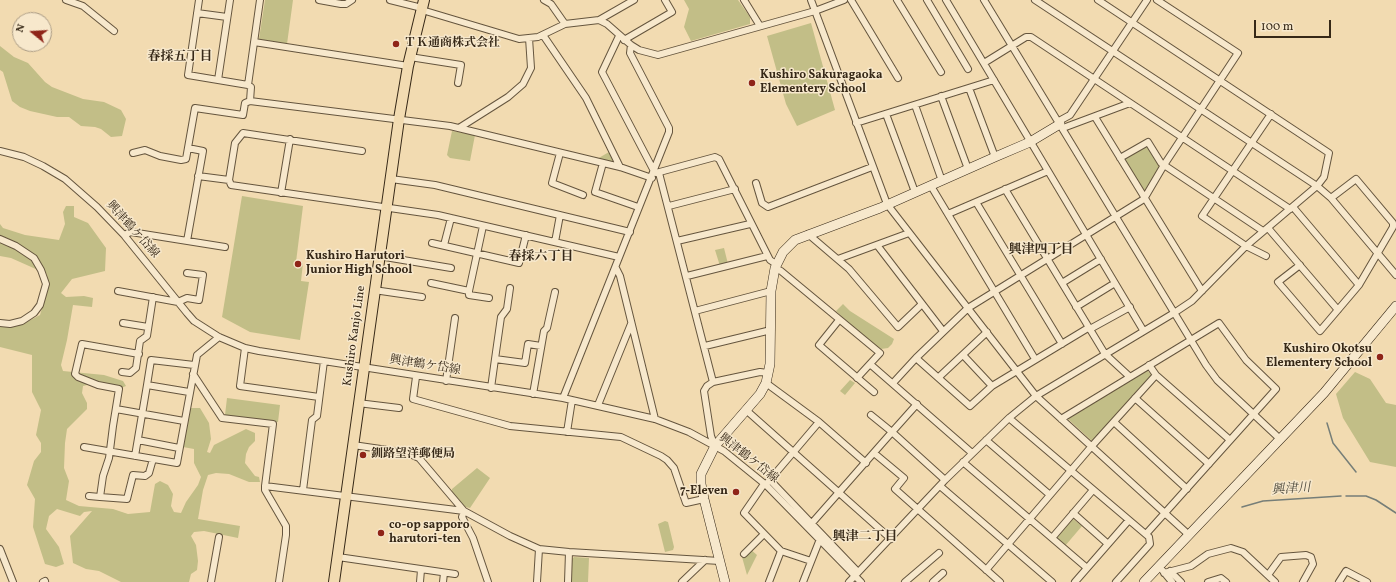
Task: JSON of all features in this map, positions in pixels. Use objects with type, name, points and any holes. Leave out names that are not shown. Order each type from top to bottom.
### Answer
[{"type":"main road","name":"Kushiro Kanjo Line","points":[[334,582],[399,119],[409,61],[423,6]]},
{"type":"street","points":[[66,0],[83,6],[114,31]]},
{"type":"street","points":[[199,0],[188,75],[248,85],[252,87],[250,101]]},
{"type":"street","points":[[218,80],[230,0]]},
{"type":"street","points":[[248,85],[260,0]]},
{"type":"street","points":[[318,0],[341,4],[346,4],[352,0]]},
{"type":"street","points":[[390,0],[423,6],[519,39],[543,35],[565,24],[599,20],[634,0]]},
{"type":"street","points":[[544,0],[551,4],[565,24]]},
{"type":"street","points":[[665,0],[672,12],[621,38],[602,72],[669,206],[713,382]]},
{"type":"street","points":[[744,0],[760,26]]},
{"type":"street","points":[[811,0],[887,204],[1036,396],[1189,535]]},
{"type":"street","points":[[599,20],[607,24],[621,38],[639,50],[658,55],[814,11],[844,0]]},
{"type":"street","points":[[851,0],[898,78]]},
{"type":"street","points":[[897,0],[941,72]]},
{"type":"street","points":[[927,0],[968,69]]},
{"type":"street","points":[[946,0],[1143,330]]},
{"type":"street","points":[[984,0],[1061,124],[1190,340],[1218,380],[1280,439]]},
{"type":"street","points":[[1035,0],[1316,186],[1331,198],[1396,275]]},
{"type":"street","points":[[849,582],[945,480],[1009,418],[1036,396],[1192,301],[1246,246],[1316,186],[1324,177],[1329,153],[1098,0]]},
{"type":"street","points":[[725,582],[704,499],[701,484],[702,474],[715,446],[760,394],[766,383],[768,373],[772,291],[775,266],[788,246],[795,240],[808,234],[931,186],[1030,142],[1061,124],[1070,115],[1148,0]]},
{"type":"street","points":[[893,384],[916,358],[968,308],[1116,218],[1144,198],[1238,52],[1158,0]]},
{"type":"street","points":[[197,13],[228,18]]},
{"type":"street","points":[[543,35],[586,98],[620,168]]},
{"type":"street","points":[[984,63],[1026,37],[1031,37],[1094,80],[1291,208],[1359,285]]},
{"type":"street","points":[[459,128],[508,97],[522,84],[531,68],[529,38]]},
{"type":"street","points":[[254,42],[409,61],[461,65],[458,83]]},
{"type":"street","points":[[563,398],[616,268],[638,207],[654,174],[669,132],[669,128],[630,53],[631,45]]},
{"type":"street","points":[[856,123],[994,80]]},
{"type":"street","points":[[970,88],[996,157]]},
{"type":"street","points":[[941,96],[968,169]]},
{"type":"street","points":[[133,153],[145,150],[160,156],[181,160],[186,159],[195,108],[243,115],[245,103],[250,101],[399,119],[459,128],[620,168],[654,174],[715,157],[719,159],[735,189],[750,224],[767,256],[775,266],[880,353],[857,378]]},
{"type":"street","points":[[1061,124],[1095,117],[1130,103]]},
{"type":"street","points":[[915,105],[942,180]]},
{"type":"street","points":[[886,114],[915,192]]},
{"type":"street","points":[[1266,256],[1246,246],[1202,216],[1215,199],[1271,114]]},
{"type":"street","points":[[1095,117],[1202,291]]},
{"type":"street","points":[[362,151],[243,133],[235,143],[229,180],[231,185],[386,207],[450,218],[619,257]]},
{"type":"street","points":[[281,193],[290,139]]},
{"type":"street","points":[[1120,158],[1148,142],[1161,163],[1215,199],[1265,229],[1300,265],[1338,310]]},
{"type":"street","points":[[187,241],[203,151],[188,148]]},
{"type":"street","name":"興津鶴ケ岱線","points":[[0,151],[24,157],[65,179],[85,196],[124,235],[194,321],[219,337],[245,348],[416,377],[563,398],[655,419],[689,432],[715,446],[765,485],[856,574],[861,582]]},
{"type":"street","points":[[560,153],[552,183],[583,195]]},
{"type":"street","points":[[603,163],[595,192],[638,207]]},
{"type":"street","points":[[756,183],[762,203],[768,207],[872,166]]},
{"type":"street","points":[[948,214],[1048,171]]},
{"type":"street","points":[[198,176],[229,180]]},
{"type":"street","points":[[391,179],[435,185],[630,232]]},
{"type":"street","points":[[1300,265],[1278,282],[1320,331],[1359,285],[1393,227],[1393,223],[1356,179],[1331,198]]},
{"type":"street","points":[[931,186],[1035,359]]},
{"type":"street","points":[[669,206],[735,189]]},
{"type":"street","points":[[1005,189],[1105,354],[1130,377]]},
{"type":"street","points":[[976,202],[1062,344]]},
{"type":"street","points":[[555,242],[560,215]]},
{"type":"street","points":[[444,245],[450,218]]},
{"type":"street","points":[[677,241],[750,224]]},
{"type":"street","points":[[482,226],[469,295],[489,298]]},
{"type":"street","points":[[124,235],[131,232],[225,247]]},
{"type":"street","points":[[838,259],[909,233]]},
{"type":"street","points":[[808,234],[849,269],[898,327],[922,304]]},
{"type":"street","points":[[432,243],[519,263],[526,235]]},
{"type":"street","points":[[0,239],[34,258],[41,270],[46,284],[40,304],[34,313],[22,321],[10,324],[0,323]]},
{"type":"street","points":[[877,245],[943,331]]},
{"type":"street","points":[[379,256],[451,268]]},
{"type":"street","points":[[687,276],[767,256]]},
{"type":"street","points":[[1062,284],[1101,259]]},
{"type":"street","points":[[616,268],[620,276],[655,419]]},
{"type":"street","points":[[118,291],[178,302],[187,298],[199,300],[203,276],[187,273]]},
{"type":"street","points":[[431,283],[469,291]]},
{"type":"street","points":[[1076,307],[1115,283]]},
{"type":"street","points":[[491,388],[501,317],[507,310],[510,288]]},
{"type":"street","points":[[374,290],[422,297]]},
{"type":"street","points":[[695,311],[772,291]]},
{"type":"street","points":[[533,394],[544,331],[547,328],[555,292]]},
{"type":"street","points":[[122,372],[130,374],[136,368],[140,341],[147,336],[153,297]]},
{"type":"street","points":[[1164,570],[1189,535],[1324,393],[1396,306]]},
{"type":"street","points":[[916,358],[970,406],[992,386],[1035,359],[1089,328],[1130,307]]},
{"type":"street","points":[[446,381],[455,318]]},
{"type":"street","points":[[839,320],[819,345],[874,392]]},
{"type":"street","points":[[123,322],[148,327]]},
{"type":"street","points":[[1060,419],[1219,323],[1246,360],[1276,389],[1146,534]]},
{"type":"street","points":[[598,405],[631,324]]},
{"type":"street","points":[[705,346],[771,330]]},
{"type":"street","points":[[939,377],[987,332]]},
{"type":"street","points":[[84,447],[177,463],[197,355],[219,337]]},
{"type":"street","points":[[100,497],[103,476],[110,451],[119,389],[98,385],[78,377],[75,374],[82,344],[139,354]]},
{"type":"street","points":[[495,359],[525,363],[528,344],[541,346]]},
{"type":"street","points":[[245,348],[240,386],[319,397]]},
{"type":"street","points":[[963,355],[992,386]]},
{"type":"street","points":[[135,456],[151,360],[194,366]]},
{"type":"street","points":[[303,490],[312,420],[317,416],[324,362]]},
{"type":"street","points":[[870,364],[972,453]]},
{"type":"street","points":[[1149,365],[1156,375],[1230,440]]},
{"type":"street","points":[[715,446],[704,391],[706,386],[713,382],[760,372],[768,373]]},
{"type":"street","points":[[193,374],[222,418],[273,424],[264,490],[286,526],[279,582]]},
{"type":"street","points":[[986,570],[1070,470],[1156,375]]},
{"type":"street","points":[[416,377],[413,399],[510,426],[567,432],[594,433],[621,437],[662,456],[674,468],[686,503],[704,499]]},
{"type":"street","points":[[766,383],[819,422],[866,463]]},
{"type":"street","points":[[147,385],[189,392]]},
{"type":"street","points":[[1135,398],[1209,464]]},
{"type":"street","points":[[567,432],[572,400]]},
{"type":"street","points":[[358,403],[399,408]]},
{"type":"street","points":[[812,523],[917,404]]},
{"type":"street","points":[[116,409],[184,421]]},
{"type":"street","points":[[746,410],[839,491],[891,539]]},
{"type":"street","points":[[871,415],[945,480]]},
{"type":"street","points":[[1009,418],[1149,537],[1150,544],[1116,582]]},
{"type":"street","points":[[811,561],[781,551],[744,513],[765,485],[819,422]]},
{"type":"street","points":[[1114,422],[1186,489]]},
{"type":"street","points":[[138,440],[179,448]]},
{"type":"street","points":[[986,440],[1050,495]]},
{"type":"street","points":[[353,445],[408,452],[419,458],[464,511],[510,536],[539,549],[720,561]]},
{"type":"street","points":[[874,453],[904,478],[895,489],[1000,582]]},
{"type":"street","points":[[89,496],[128,499],[133,475],[145,476],[149,473],[152,459]]},
{"type":"street","points":[[963,462],[1087,568]]},
{"type":"street","points":[[770,480],[812,523],[856,574]]},
{"type":"street","points":[[265,486],[426,508],[464,511]]},
{"type":"street","points":[[940,486],[1052,582]]},
{"type":"street","points":[[1052,538],[1093,490]]},
{"type":"street","points":[[464,511],[462,517],[473,538],[488,582]]},
{"type":"street","points":[[1073,513],[1108,544]]},
{"type":"street","points":[[1075,582],[1129,520]]},
{"type":"street","points":[[744,554],[764,534]]},
{"type":"street","points":[[211,582],[219,537]]},
{"type":"street","points":[[803,582],[820,539]]},
{"type":"street","points":[[1144,582],[1164,570],[1191,566],[1208,554],[1231,548],[1243,552],[1276,582]]},
{"type":"street","points":[[0,549],[13,582]]},
{"type":"street","points":[[537,582],[539,549]]},
{"type":"street","points":[[769,582],[781,551]]},
{"type":"street","points":[[568,582],[569,552]]},
{"type":"street","points":[[905,582],[939,553]]},
{"type":"street","points":[[1268,575],[1281,556],[1306,555],[1311,557],[1313,564],[1303,582]]},
{"type":"street","points":[[338,557],[454,574]]},
{"type":"street","points":[[682,582],[705,560]]},
{"type":"street","points":[[420,582],[421,570]]},
{"type":"street","points":[[1164,570],[1172,582]]},
{"type":"street","points":[[1164,570],[1181,582]]},
{"type":"street","points":[[1339,582],[1346,570],[1367,582]]},
{"type":"street","points":[[443,582],[444,573]]},
{"type":"street","points":[[933,582],[943,573]]},
{"type":"street","points":[[1208,582],[1221,578],[1226,582]]},
{"type":"shaded area","points":[[265,0],[293,0],[287,44],[259,39]]},
{"type":"shaded area","points":[[684,0],[738,0],[750,17],[750,24],[691,41],[684,27],[689,9]]},
{"type":"shaded area","points":[[811,23],[835,110],[797,126],[786,104],[767,36]]},
{"type":"shaded area","points":[[0,46],[14,57],[28,63],[45,82],[52,87],[83,99],[104,102],[121,110],[126,119],[122,136],[111,137],[101,129],[81,126],[69,117],[57,117],[30,111],[20,107],[12,101],[3,72],[0,70]]},
{"type":"shaded area","points":[[452,131],[475,135],[470,161],[450,158],[447,155]]},
{"type":"shaded area","points":[[1147,145],[1160,168],[1146,191],[1142,191],[1123,159]]},
{"type":"shaded area","points":[[609,152],[613,160],[611,163],[597,159]]},
{"type":"shaded area","points":[[242,196],[303,206],[296,262],[303,263],[301,281],[309,282],[300,340],[250,332],[222,317]]},
{"type":"shaded area","points":[[66,206],[74,206],[74,217],[88,223],[106,248],[105,271],[72,279],[61,293],[66,297],[84,296],[93,298],[92,307],[73,305],[61,365],[63,371],[104,375],[123,381],[126,386],[121,388],[99,382],[83,386],[82,393],[87,403],[87,409],[67,429],[64,468],[69,481],[66,500],[79,506],[113,509],[128,514],[150,512],[155,484],[160,481],[168,485],[173,494],[171,506],[174,512],[181,513],[186,502],[198,485],[201,477],[194,463],[194,449],[183,447],[190,408],[200,408],[209,423],[211,439],[207,452],[210,453],[214,445],[246,429],[255,433],[255,441],[249,447],[246,454],[245,463],[255,476],[259,477],[260,482],[249,482],[229,474],[216,473],[208,475],[203,490],[198,519],[240,526],[238,538],[204,531],[194,532],[191,536],[196,545],[198,561],[197,570],[191,574],[189,582],[121,582],[99,571],[86,569],[73,563],[70,536],[92,511],[84,512],[80,516],[57,509],[49,516],[46,529],[59,547],[64,564],[56,567],[45,564],[33,527],[35,499],[27,485],[34,461],[41,452],[41,443],[36,435],[41,410],[32,392],[32,355],[0,347],[0,326],[25,323],[40,315],[48,288],[47,274],[11,258],[0,256],[0,224],[3,228],[25,235],[59,240],[65,224],[63,212]]},
{"type":"shaded area","points":[[724,248],[728,264],[720,266],[715,250]]},
{"type":"shaded area","points":[[843,304],[850,311],[894,339],[892,344],[888,348],[881,349],[854,328],[836,311]]},
{"type":"shaded area","points":[[1147,370],[1152,376],[1092,441],[1068,419]]},
{"type":"shaded area","points":[[1355,372],[1370,379],[1386,403],[1396,405],[1396,467],[1370,462],[1343,418],[1336,394]]},
{"type":"shaded area","points":[[850,380],[855,383],[845,395],[840,391]]},
{"type":"shaded area","points":[[227,398],[280,405],[278,422],[225,415]]},
{"type":"shaded area","points":[[477,468],[490,478],[470,508],[465,507],[452,492],[452,489]]},
{"type":"shaded area","points":[[1072,518],[1082,526],[1065,546],[1055,538]]},
{"type":"shaded area","points":[[665,521],[668,522],[674,547],[673,550],[665,552],[658,524]]},
{"type":"shaded area","points":[[750,549],[757,555],[747,575],[742,557]]},
{"type":"shaded area","points":[[574,557],[589,558],[588,582],[571,582],[572,559]]},
{"type":"waterway","points":[[1327,423],[1333,443],[1356,472]]},
{"type":"waterway","name":"興津川","points":[[1242,507],[1263,501],[1341,496]]},
{"type":"waterway","name":"興津川","points":[[1346,496],[1366,496],[1376,500],[1396,513]]},
{"type":"place","name":"ＴＫ通商株式会社","points":[[396,44]]},
{"type":"place","name":"Kushiro Sakuragaoka Elementery School","points":[[752,83]]},
{"type":"place","name":"Kushiro Harutori Junior High School","points":[[298,264]]},
{"type":"place","name":"Kushiro Okotsu Elementery School","points":[[1380,357]]},
{"type":"place","name":"釧路望洋郵便局","points":[[363,455]]},
{"type":"place","name":"7-Eleven","points":[[736,492]]},
{"type":"place","name":"co-op sapporo harutori-ten","points":[[381,533]]},
{"type":"district","name":"春採五丁目","points":[[180,58]]},
{"type":"district","name":"興津四丁目","points":[[1041,251]]},
{"type":"district","name":"春採六丁目","points":[[541,258]]},
{"type":"district","name":"興津二丁目","points":[[865,538]]}]
